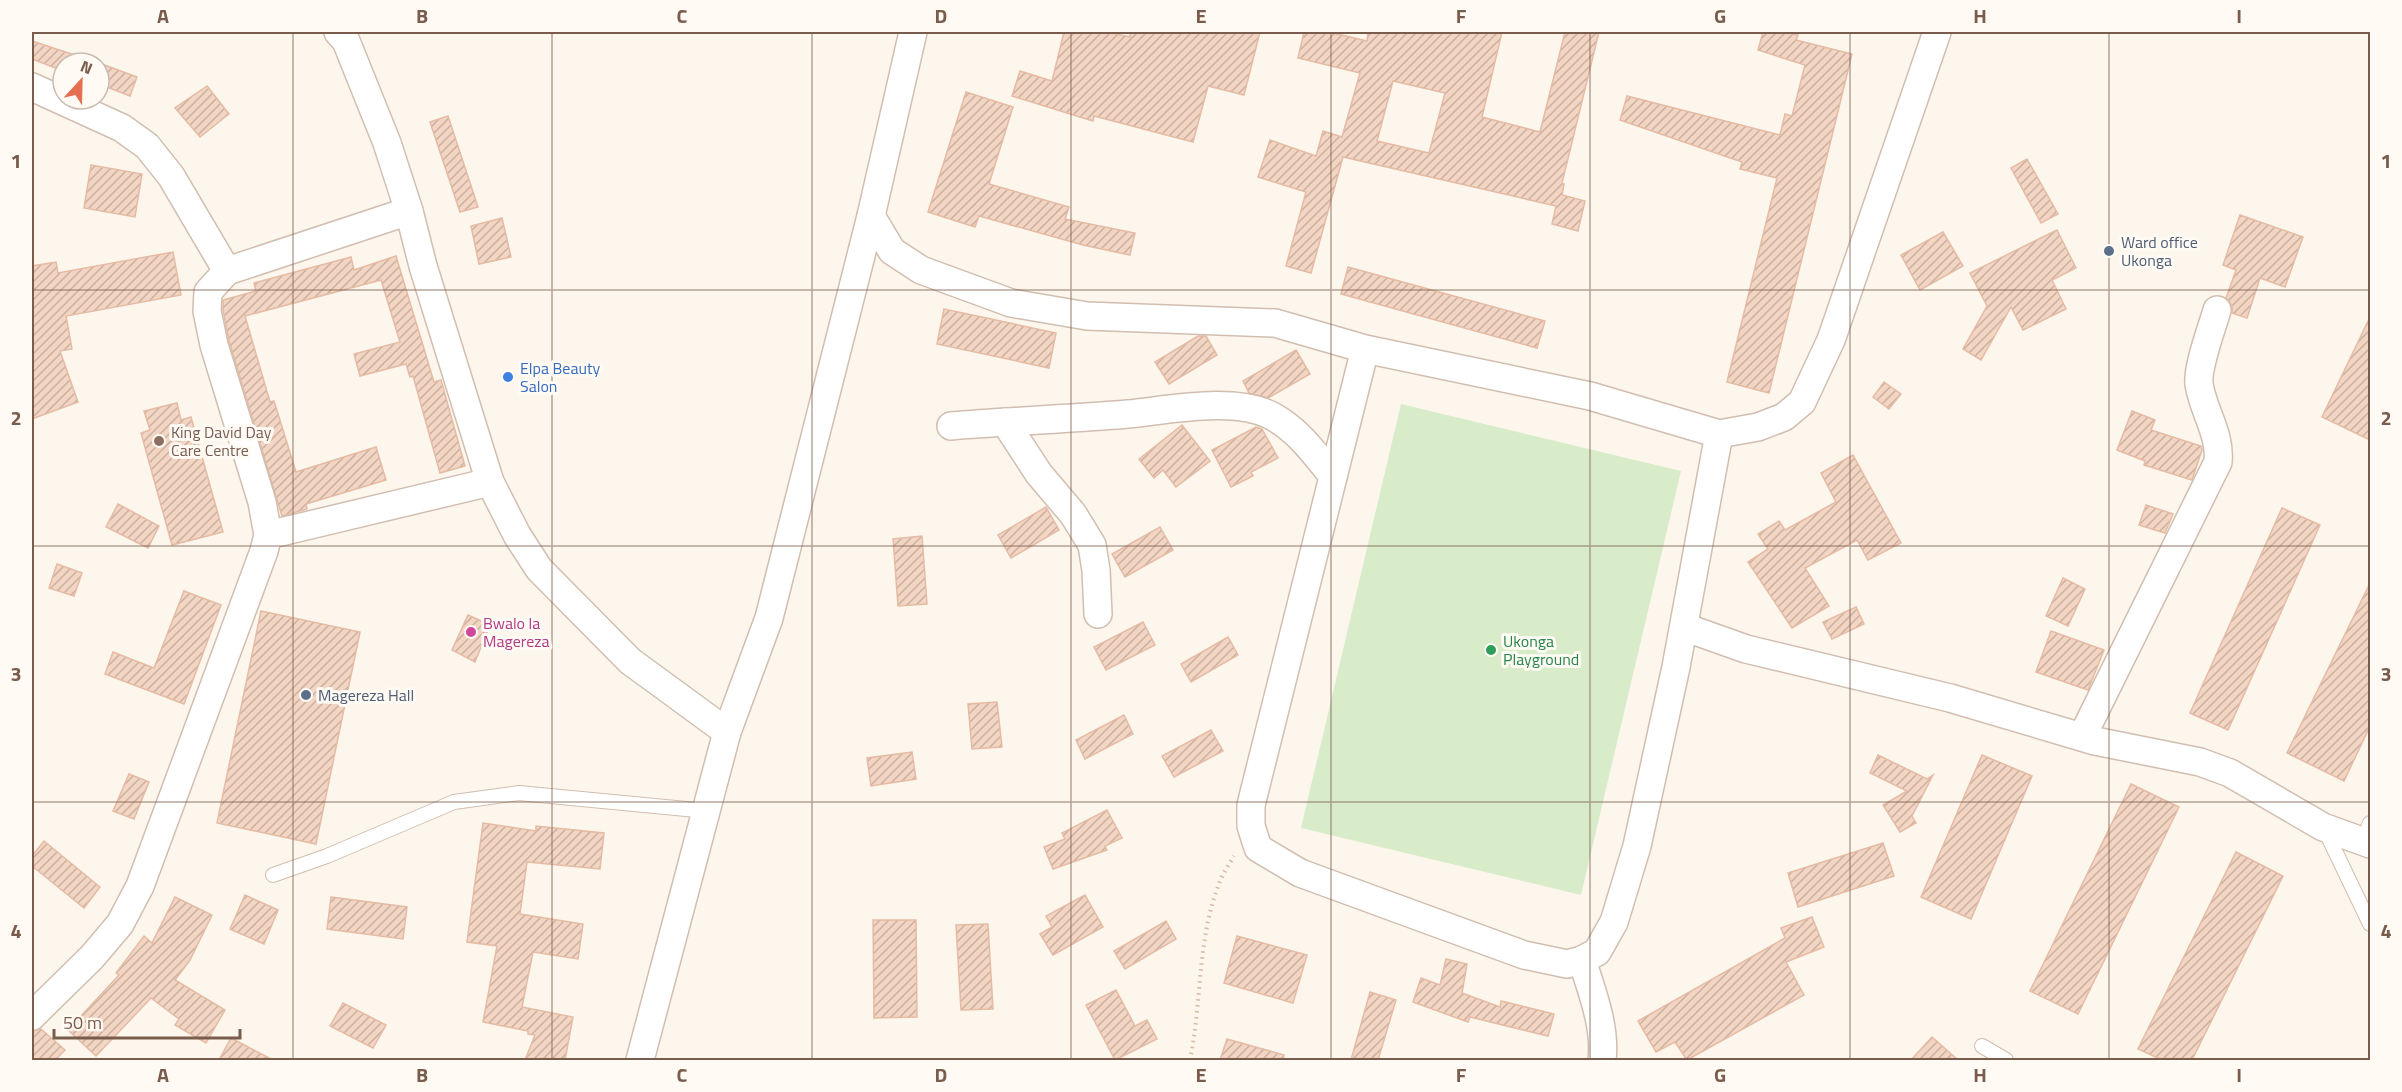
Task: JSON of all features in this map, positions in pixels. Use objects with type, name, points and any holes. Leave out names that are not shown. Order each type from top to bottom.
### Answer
[{"type":"street","points":[[338,32],[346,41],[387,143],[490,482],[517,535],[539,569],[567,600],[630,661],[727,732]]},
{"type":"street","points":[[640,1060],[727,732],[769,618],[872,216],[913,32]]},
{"type":"street","points":[[872,216],[892,251],[921,270],[1011,303],[1087,316],[1275,323],[1365,349],[1590,396],[1719,434],[1758,427],[1784,417],[1802,402],[1831,340],[1937,32]]},
{"type":"street","points":[[32,87],[122,128],[147,146],[171,176],[227,271]]},
{"type":"street","points":[[32,1016],[92,957],[120,924],[140,886],[268,535],[262,502],[214,345],[207,311],[208,292],[227,271],[409,211]]},
{"type":"street","points":[[2082,737],[2218,462],[2217,438],[2199,380],[2217,310]]},
{"type":"street","points":[[1365,349],[1251,805],[1251,826],[1258,848],[1300,873],[1524,955],[1567,964],[1582,960],[1597,952],[1614,922],[1634,857],[1684,627],[1719,434]]},
{"type":"street","points":[[951,426],[1129,414],[1204,405],[1239,407],[1270,415],[1298,433],[1333,476]]},
{"type":"street","points":[[1005,422],[1039,474],[1073,514],[1092,545],[1096,570],[1098,614]]},
{"type":"street","points":[[268,535],[490,482]]},
{"type":"street","points":[[1684,627],[1746,649],[1950,698],[2082,737],[2170,755],[2230,773],[2323,827],[2368,836]]},
{"type":"street","points":[[1582,960],[1598,1013],[1604,1047],[1602,1060]]},
{"type":"lane","points":[[273,874],[327,856],[454,802],[519,794],[707,811]]},
{"type":"lane","points":[[2323,827],[2370,924]]},
{"type":"lane","points":[[1982,1046],[2006,1060]]},
{"type":"path","points":[[1190,1060],[1202,955],[1210,908],[1219,881],[1251,826]]},
{"type":"green space","name":"Ukonga Playground","points":[[1401,404],[1681,471],[1581,895],[1301,828]]},
{"type":"building","points":[[1064,32],[1107,32],[1130,37],[1130,32],[1260,32],[1244,95],[1208,86],[1193,142],[1094,116],[1093,121],[1012,96],[1020,71],[1052,81]]},
{"type":"building","points":[[1304,32],[1329,32],[1367,41],[1368,32],[1502,32],[1482,117],[1540,132],[1565,32],[1599,32],[1562,183],[1564,184],[1562,195],[1585,201],[1578,231],[1552,224],[1556,206],[1343,157],[1311,273],[1286,266],[1306,192],[1258,177],[1270,140],[1316,156],[1323,131],[1342,137],[1360,73],[1298,58]],"holes":[[[1393,81],[1445,93],[1429,153],[1377,141]]]},
{"type":"building","points":[[1763,32],[1785,32],[1798,35],[1796,40],[1852,54],[1769,393],[1727,382],[1777,178],[1740,169],[1742,162],[1620,120],[1627,96],[1780,135],[1785,114],[1792,116],[1805,65],[1758,50]]},
{"type":"building","points":[[32,41],[62,51],[51,51],[51,66],[32,59]]},
{"type":"building","points":[[111,67],[137,77],[130,96],[111,89]]},
{"type":"building","points":[[207,86],[229,114],[200,137],[175,108]]},
{"type":"building","points":[[966,92],[1013,107],[989,184],[1069,207],[1065,219],[1135,233],[1130,255],[1083,245],[979,216],[975,227],[928,212]]},
{"type":"building","points":[[448,116],[478,207],[460,212],[430,122]]},
{"type":"building","points":[[2027,159],[2058,214],[2041,223],[2011,168]]},
{"type":"building","points":[[91,165],[142,174],[135,217],[84,208]]},
{"type":"building","points":[[2240,215],[2303,237],[2285,287],[2260,278],[2247,318],[2232,313],[2232,306],[2226,298],[2236,270],[2223,265]]},
{"type":"building","points":[[502,218],[511,257],[479,264],[471,226]]},
{"type":"building","points":[[2057,230],[2076,268],[2052,280],[2066,309],[2023,330],[2011,307],[1981,360],[1963,349],[1987,306],[1970,273]]},
{"type":"building","points":[[1943,232],[1963,266],[1920,290],[1901,255]]},
{"type":"building","points":[[173,252],[181,295],[66,316],[72,349],[60,351],[78,402],[32,419],[32,266],[56,262],[58,273]]},
{"type":"building","points":[[396,256],[434,382],[441,380],[465,466],[440,473],[413,376],[410,377],[406,364],[360,376],[354,354],[400,342],[381,280],[245,316],[270,402],[274,401],[296,472],[376,447],[386,480],[306,504],[307,509],[282,516],[229,341],[223,300],[256,291],[254,283],[351,257],[354,270]]},
{"type":"building","points":[[1348,267],[1545,321],[1537,348],[1341,294]]},
{"type":"building","points":[[944,309],[1056,333],[1049,368],[937,344]]},
{"type":"building","points":[[2370,317],[2370,440],[2322,417]]},
{"type":"building","points":[[1198,336],[1206,336],[1217,355],[1169,384],[1155,362]]},
{"type":"building","points":[[1296,350],[1310,374],[1268,398],[1249,393],[1243,381]]},
{"type":"building","points":[[1884,382],[1901,394],[1889,409],[1873,397]]},
{"type":"building","points":[[177,403],[181,420],[191,417],[223,532],[172,545],[141,433],[150,430],[144,411]]},
{"type":"building","points":[[2132,411],[2155,420],[2151,430],[2201,446],[2202,450],[2192,480],[2144,465],[2145,461],[2117,450]]},
{"type":"building","points":[[1182,425],[1210,461],[1176,487],[1163,470],[1154,478],[1139,459]]},
{"type":"building","points":[[1256,427],[1262,429],[1278,458],[1251,472],[1253,476],[1231,487],[1212,450]]},
{"type":"building","points":[[1853,455],[1901,543],[1868,560],[1857,540],[1805,568],[1829,606],[1792,628],[1748,562],[1768,549],[1758,534],[1779,521],[1785,530],[1836,502],[1821,473]]},
{"type":"building","points":[[118,504],[159,526],[148,548],[106,527]]},
{"type":"building","points":[[2146,505],[2173,514],[2165,533],[2139,525]]},
{"type":"building","points":[[1046,507],[1059,530],[1011,558],[998,535]]},
{"type":"building","points":[[2282,508],[2320,525],[2228,730],[2190,713]]},
{"type":"building","points":[[1160,527],[1173,550],[1125,577],[1112,554]]},
{"type":"building","points":[[922,536],[927,604],[898,606],[893,539]]},
{"type":"building","points":[[57,564],[82,573],[74,596],[49,588]]},
{"type":"building","points":[[2063,578],[2085,589],[2068,626],[2046,616]]},
{"type":"building","points":[[2370,583],[2370,726],[2344,781],[2287,753]]},
{"type":"building","points":[[184,591],[221,605],[184,704],[105,674],[113,652],[154,668]]},
{"type":"building","points":[[1856,607],[1864,624],[1832,639],[1823,622]]},
{"type":"building","points":[[261,611],[360,632],[316,844],[217,823]]},
{"type":"building","points":[[468,615],[490,625],[475,662],[452,650]]},
{"type":"building","points":[[1143,622],[1155,645],[1106,670],[1094,647]]},
{"type":"building","points":[[2051,631],[2104,650],[2088,690],[2036,672]]},
{"type":"building","points":[[1228,637],[1238,655],[1191,682],[1181,664]]},
{"type":"building","points":[[997,702],[1002,747],[972,749],[968,704]]},
{"type":"building","points":[[1124,715],[1133,734],[1085,759],[1076,740]]},
{"type":"building","points":[[1211,730],[1223,751],[1174,777],[1162,756]]},
{"type":"building","points":[[912,752],[916,779],[871,786],[867,758]]},
{"type":"building","points":[[1878,755],[1927,779],[1933,775],[1912,816],[1916,823],[1900,832],[1883,805],[1907,791],[1870,773]]},
{"type":"building","points":[[1982,755],[2032,776],[1971,919],[1921,897]]},
{"type":"building","points":[[129,774],[149,782],[134,819],[113,811]]},
{"type":"building","points":[[2131,784],[2179,807],[2078,1014],[2030,991]]},
{"type":"building","points":[[1107,810],[1122,838],[1105,846],[1107,850],[1053,869],[1044,847],[1065,839],[1062,833]]},
{"type":"building","points":[[483,823],[536,831],[536,826],[604,833],[600,869],[527,862],[520,914],[583,924],[578,959],[533,952],[522,1007],[573,1017],[565,1060],[525,1060],[535,1035],[528,1034],[528,1031],[483,1022],[497,946],[467,942]]},
{"type":"building","points":[[44,841],[100,887],[84,908],[32,866],[32,856]]},
{"type":"building","points":[[1883,843],[1894,876],[1798,907],[1788,873]]},
{"type":"building","points":[[2236,852],[2283,876],[2192,1060],[2162,1060],[2138,1049]]},
{"type":"building","points":[[245,895],[278,910],[264,944],[230,929]]},
{"type":"building","points":[[1085,895],[1103,927],[1053,955],[1040,934],[1052,927],[1046,916]]},
{"type":"building","points":[[175,897],[212,915],[190,960],[175,980],[225,1010],[206,1043],[175,1025],[179,1019],[151,998],[96,1056],[68,1030],[119,975],[116,973],[144,936],[152,943]]},
{"type":"building","points":[[331,897],[407,907],[403,939],[327,929]]},
{"type":"building","points":[[1812,917],[1824,947],[1786,962],[1804,995],[1687,1060],[1675,1042],[1656,1052],[1638,1021],[1785,938],[1781,928]]},
{"type":"building","points":[[873,920],[916,920],[917,1017],[874,1018]]},
{"type":"building","points":[[1166,921],[1176,939],[1125,969],[1114,951]]},
{"type":"building","points":[[988,924],[993,1009],[961,1010],[956,925]]},
{"type":"building","points":[[1237,936],[1307,955],[1293,1003],[1224,983]]},
{"type":"building","points":[[1446,959],[1467,964],[1462,993],[1500,1007],[1501,1001],[1554,1014],[1548,1036],[1470,1017],[1468,1022],[1413,1002],[1421,978],[1440,985]]},
{"type":"building","points":[[1116,990],[1135,1026],[1147,1020],[1157,1039],[1115,1060],[1086,1005]]},
{"type":"building","points":[[1370,992],[1396,1000],[1378,1060],[1351,1060]]},
{"type":"building","points":[[343,1003],[386,1025],[373,1048],[330,1026]]},
{"type":"building","points":[[41,1029],[65,1050],[55,1060],[32,1060],[32,1031]]},
{"type":"building","points":[[1932,1037],[1958,1060],[1911,1060]]},
{"type":"building","points":[[231,1038],[273,1060],[219,1060]]},
{"type":"building","points":[[1227,1039],[1284,1055],[1283,1060],[1220,1060]]},
{"type":"place","name":"Ward office Ukonga","points":[[2109,251]]},
{"type":"place","name":"Elpa Beauty Salon","points":[[508,377]]},
{"type":"place","name":"King David Day Care Centre","points":[[159,441]]},
{"type":"place","name":"Bwalo la Magereza","points":[[471,632]]},
{"type":"place","name":"Ukonga Playground","points":[[1491,650]]},
{"type":"place","name":"Magereza Hall","points":[[306,695]]}]
